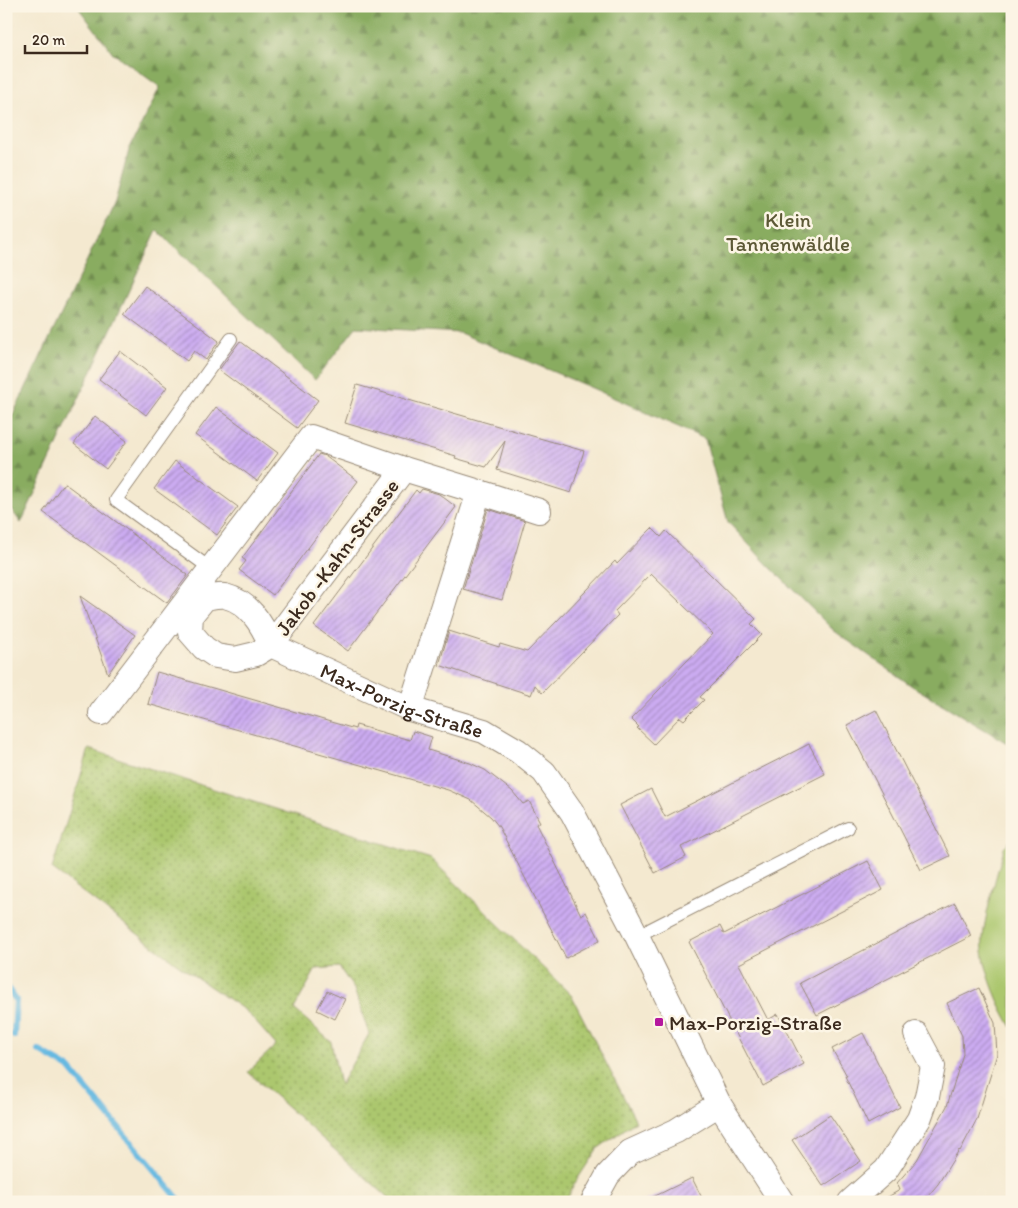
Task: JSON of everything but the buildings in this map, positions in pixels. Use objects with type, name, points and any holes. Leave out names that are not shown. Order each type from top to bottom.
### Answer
[{"type":"street","points":[[101,713],[205,584],[310,437],[404,469],[539,511]]},
{"type":"street","name":"Jakob -Kahn-Strasse","points":[[271,645],[404,469]]},
{"type":"street","points":[[410,709],[480,492]]},
{"type":"street","points":[[205,584],[238,602],[250,612],[263,627],[271,645],[256,654],[236,658],[216,656],[204,648],[190,632],[190,623],[191,615],[205,584]]},
{"type":"street","name":"Max-Porzig-Straße","points":[[271,645],[410,709],[484,731],[518,751],[544,772],[572,812],[637,936],[719,1104],[782,1202]]},
{"type":"street","points":[[850,1202],[886,1170],[920,1119],[927,1097],[933,1066],[916,1034]]},
{"type":"street","points":[[593,1202],[608,1175],[630,1152],[676,1130],[719,1104]]},
{"type":"lane","points":[[205,584],[116,500],[231,339]]},
{"type":"lane","points":[[637,936],[848,828]]},
{"type":"green space","name":"Klein Tannenwäldle","points":[[77,6],[1012,6],[1012,746],[912,686],[833,630],[766,563],[728,522],[705,439],[592,388],[460,333],[356,327],[315,380],[157,230],[21,523],[6,502],[6,429],[115,202],[129,150],[160,87],[113,53]]},
{"type":"green space","points":[[89,749],[431,859],[571,995],[636,1121],[597,1149],[573,1186],[566,1202],[393,1202],[248,1072],[276,1045],[246,1011],[184,969],[52,869]],"holes":[[[339,967],[354,989],[369,1034],[340,1085],[331,1042],[294,1009],[316,969]]]},
{"type":"green space","points":[[1012,839],[1012,1027],[1002,1010],[990,980],[983,951],[983,941],[987,915],[1004,848]]},
{"type":"waterway","points":[[6,986],[16,1000],[14,1036]]},
{"type":"waterway","points":[[38,1050],[69,1068],[181,1202]]},
{"type":"place","name":"Max-Porzig-Straße","points":[[659,1022]]}]
